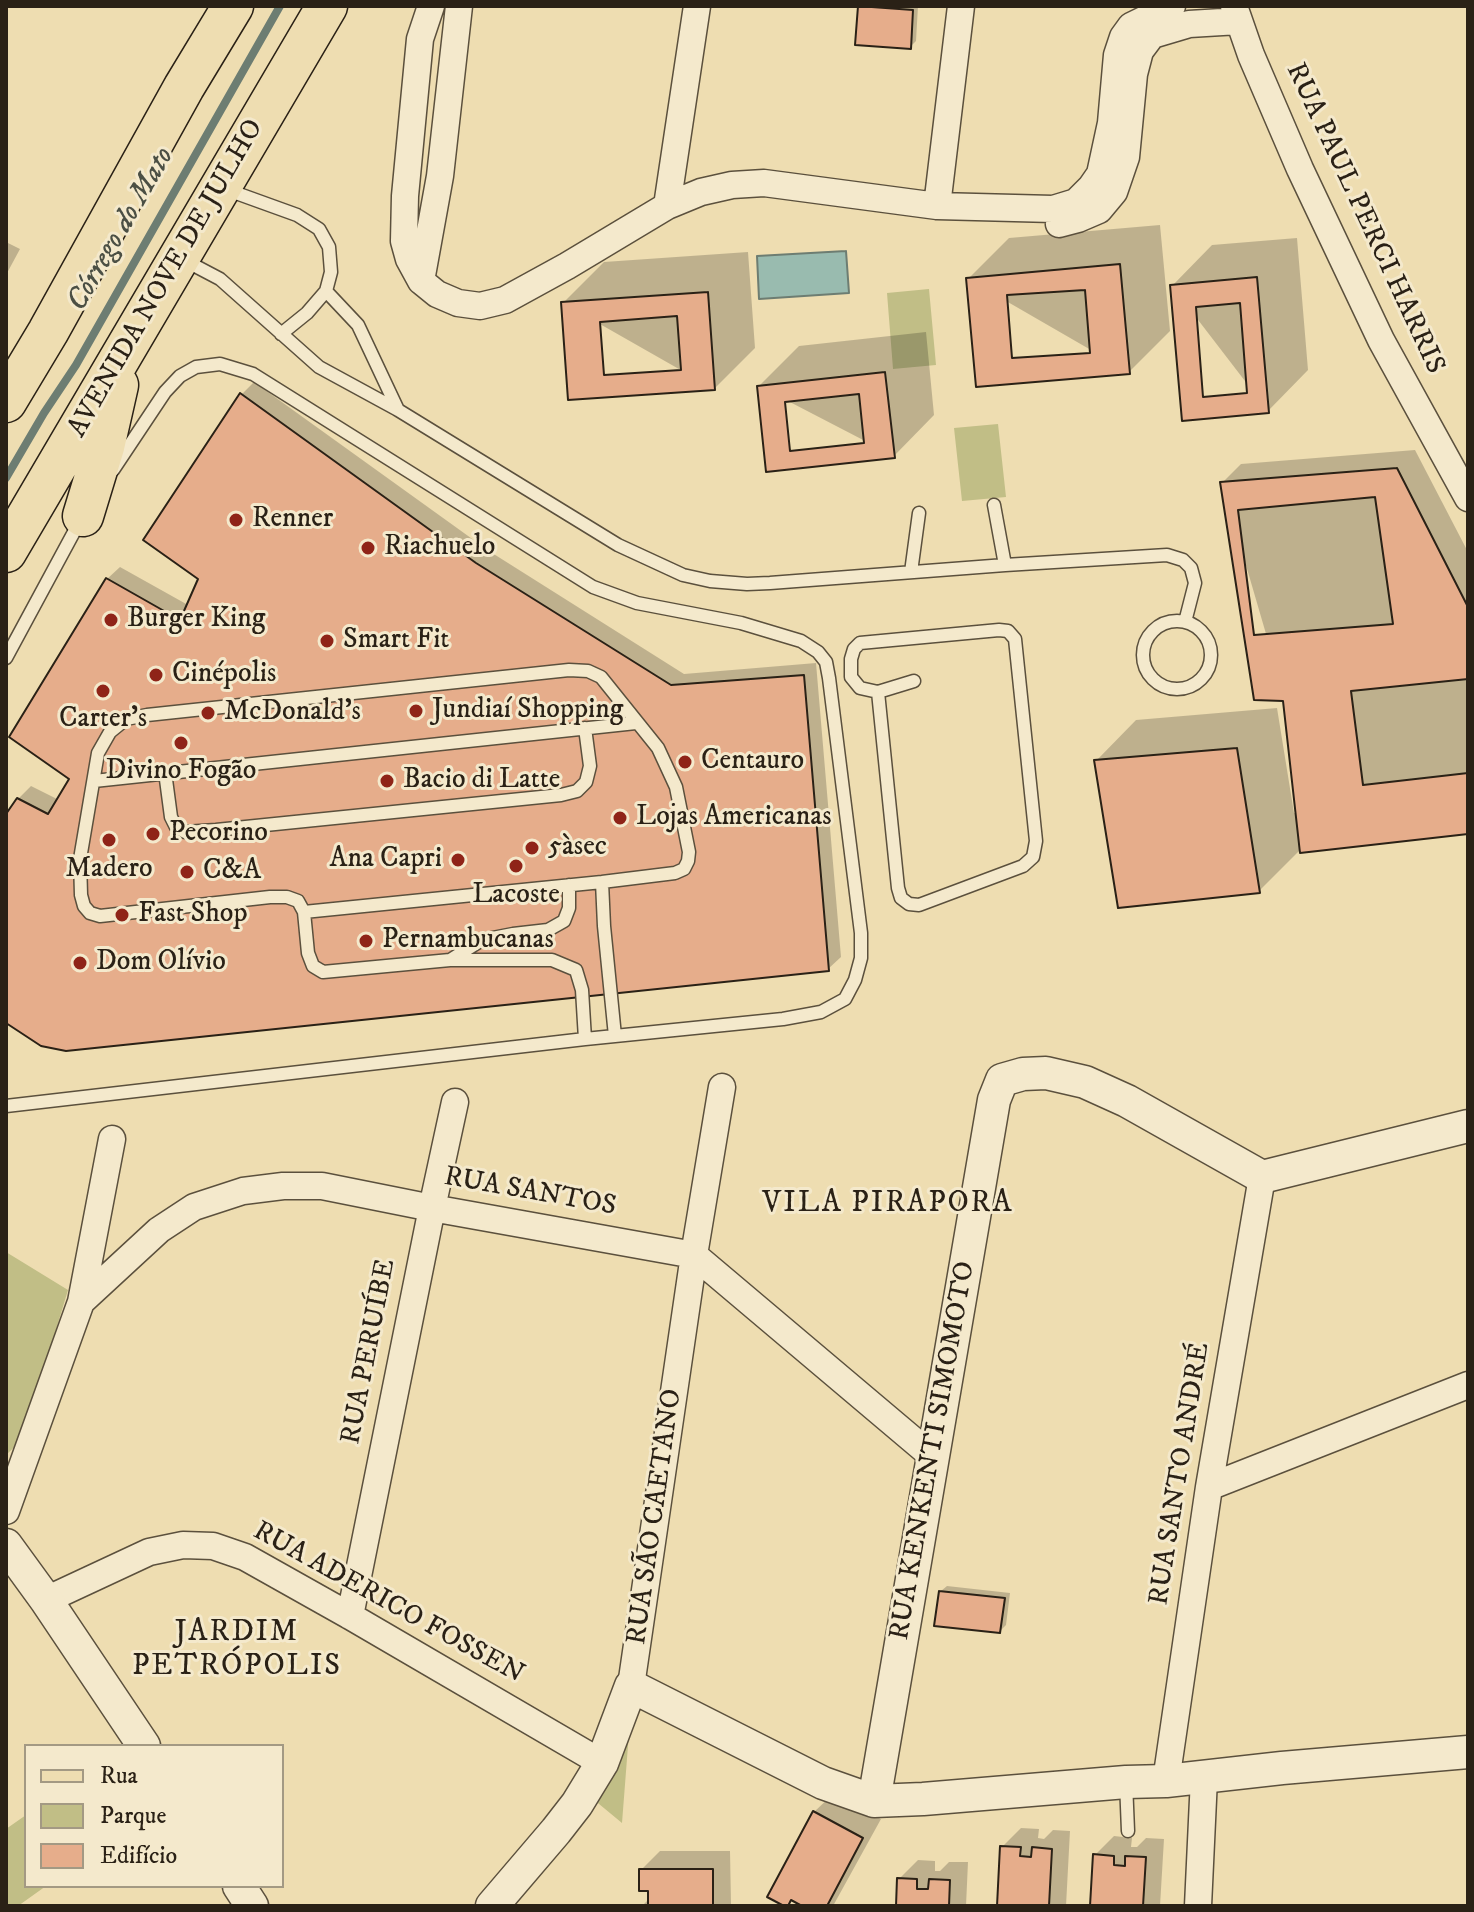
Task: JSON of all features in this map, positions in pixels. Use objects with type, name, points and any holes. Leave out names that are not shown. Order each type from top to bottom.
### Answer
[{"type":"main road","points":[[6,402],[233,6]]},
{"type":"main road","name":"AVENIDA NOVE DE JULHO","points":[[6,552],[327,6]]},
{"type":"main road","points":[[83,516],[104,447],[125,352]]},
{"type":"street","points":[[409,6],[420,39]]},
{"type":"street","points":[[431,6],[420,39],[403,221],[404,241],[409,259],[421,281],[437,294],[458,303],[480,306],[505,300],[667,206],[701,192],[732,185],[764,183],[937,206],[1053,209],[1076,202],[1100,174],[1111,123],[1117,55],[1123,37],[1131,26],[1172,6]]},
{"type":"street","points":[[421,281],[440,176],[459,6]]},
{"type":"street","points":[[667,206],[697,6]]},
{"type":"street","points":[[937,206],[961,6]]},
{"type":"street","points":[[937,206],[1014,225],[1056,224],[1099,210],[1114,192],[1126,157],[1134,74],[1140,51],[1152,35],[1237,14]]},
{"type":"street","name":"RUA PAUL PERCI HARRIS","points":[[1237,14],[1251,55],[1300,169],[1381,340],[1468,498]]},
{"type":"street","name":"RUA KENKENTI SIMOMOTO","points":[[874,1801],[994,1100],[1002,1080],[1023,1074],[1046,1073],[1085,1082],[1127,1101],[1262,1177]]},
{"type":"street","name":"RUA SÃO CAETANO","points":[[492,1906],[577,1804],[602,1763],[631,1686],[694,1255],[722,1087]]},
{"type":"street","name":"RUA PERUÍBE","points":[[350,1616],[455,1102]]},
{"type":"street","points":[[1262,1177],[1468,1126]]},
{"type":"street","points":[[6,1511],[81,1302],[112,1139]]},
{"type":"street","name":"RUA SANTO ANDRÉ","points":[[1166,1781],[1209,1487],[1262,1177]]},
{"type":"street","name":"RUA SANTOS","points":[[81,1302],[159,1230],[194,1207],[243,1191],[283,1186],[322,1186],[694,1255]]},
{"type":"street","points":[[694,1255],[932,1456]]},
{"type":"street","points":[[1209,1487],[1468,1385]]},
{"type":"street","points":[[6,1545],[143,1744]]},
{"type":"street","name":"RUA ADERICO FOSSEN","points":[[46,1600],[149,1552],[183,1545],[213,1546],[245,1557],[602,1763]]},
{"type":"street","points":[[631,1686],[823,1783],[874,1801],[1204,1778],[1468,1752]]},
{"type":"street","points":[[1198,1906],[1204,1778]]},
{"type":"street","points":[[240,1888],[252,1906]]},
{"type":"lane","points":[[219,187],[297,215],[319,229],[329,247],[331,272],[326,291],[307,313],[281,334]]},
{"type":"lane","points":[[179,258],[220,279],[319,367],[398,410],[618,545],[683,575],[747,584],[1167,555],[1183,560],[1191,568],[1195,583],[1185,622]]},
{"type":"lane","points":[[326,291],[358,325],[398,410]]},
{"type":"lane","points":[[6,658],[83,516],[165,392],[180,376],[196,367],[220,364],[253,374],[593,587],[637,603],[741,623],[801,641],[818,652],[826,662],[829,678],[861,933],[861,958],[855,980],[845,999],[821,1012],[6,1106]]},
{"type":"lane","points":[[994,505],[1005,565]]},
{"type":"lane","points":[[911,572],[919,513]]},
{"type":"lane","points":[[1174,621],[1185,622],[1204,635],[1211,656],[1209,667],[1194,685],[1172,689],[1152,678],[1143,659],[1143,648],[1154,630],[1174,621]]},
{"type":"lane","points":[[878,692],[898,888],[901,898],[909,904],[919,905],[1023,866],[1033,857],[1036,841],[1015,639],[1008,631],[860,643],[854,649],[851,677],[860,688],[878,692],[914,681]]},
{"type":"lane","points":[[304,912],[602,882],[675,873],[684,869],[689,852],[676,787],[658,748],[601,677],[588,671],[569,670],[126,719],[110,732],[98,753],[80,859],[84,906],[90,913],[100,916],[270,897],[287,897],[298,901],[304,912],[308,953],[313,966],[323,972],[450,960],[552,960],[576,970],[582,990],[585,1039]]},
{"type":"lane","points":[[829,678],[851,677]]},
{"type":"lane","points":[[94,781],[636,723]]},
{"type":"lane","points":[[165,772],[171,817],[176,827],[185,832],[561,795],[577,791],[586,782],[590,766],[585,728]]},
{"type":"lane","points":[[602,882],[615,1036]]},
{"type":"lane","points":[[450,960],[482,940],[548,930],[564,921],[569,908],[569,885]]},
{"type":"lane","points":[[1126,1782],[1128,1831]]},
{"type":"green space","points":[[929,289],[936,365],[893,369],[887,293]]},
{"type":"green space","points":[[998,424],[1006,497],[962,501],[954,428]]},
{"type":"green space","points":[[6,1252],[68,1290],[23,1439],[6,1455]]},
{"type":"green space","points":[[631,1707],[622,1823],[593,1799]]},
{"type":"green space","points":[[24,1816],[24,1888],[43,1888],[18,1906],[6,1906],[6,1829]]},
{"type":"water","points":[[846,251],[849,293],[759,299],[757,256]]},
{"type":"building","points":[[858,6],[913,10],[911,49],[855,45]]},
{"type":"building","points":[[1120,264],[1130,374],[976,387],[966,278]]},
{"type":"building","points":[[1257,277],[1269,413],[1182,421],[1170,285]]},
{"type":"building","points":[[1085,290],[1090,353],[1012,358],[1007,295]]},
{"type":"building","points":[[708,292],[715,390],[568,400],[561,302]]},
{"type":"building","points":[[1240,303],[1247,393],[1203,397],[1196,307]]},
{"type":"building","points":[[677,316],[681,370],[604,375],[600,322]]},
{"type":"building","points":[[885,372],[895,458],[766,472],[757,386]]},
{"type":"building","name":"Jundiaí Shopping","points":[[240,393],[476,563],[671,685],[804,675],[829,971],[66,1051],[41,1046],[6,1023],[6,814],[17,798],[48,814],[69,779],[9,737],[106,578],[180,620],[198,579],[143,540]]},
{"type":"building","points":[[859,394],[864,443],[790,451],[785,402]]},
{"type":"building","points":[[1397,468],[1468,607],[1468,834],[1300,853],[1283,701],[1254,700],[1220,482]]},
{"type":"building","points":[[1375,497],[1393,624],[1254,635],[1238,510]]},
{"type":"building","points":[[1468,679],[1468,773],[1363,785],[1351,691]]},
{"type":"building","points":[[1237,748],[1260,893],[1118,908],[1094,760]]},
{"type":"building","points":[[939,1591],[1005,1598],[1000,1633],[934,1626]]},
{"type":"building","points":[[813,1811],[863,1838],[827,1906],[802,1906],[791,1900],[788,1906],[784,1906],[767,1897]]},
{"type":"building","points":[[1000,1846],[1021,1847],[1020,1856],[1031,1857],[1032,1847],[1052,1849],[1049,1906],[997,1906]]},
{"type":"building","points":[[1093,1854],[1114,1856],[1114,1865],[1125,1866],[1125,1856],[1146,1857],[1143,1906],[1090,1906]]},
{"type":"building","points":[[639,1869],[713,1869],[713,1906],[648,1906],[648,1891],[639,1891]]},
{"type":"building","points":[[897,1878],[917,1879],[917,1889],[928,1889],[929,1879],[950,1880],[949,1906],[896,1906]]},
{"type":"waterway","name":"Córrego do Mato","points":[[6,478],[76,365],[280,6]]},
{"type":"place","name":"Renner","points":[[236,520]]},
{"type":"place","name":"Riachuelo","points":[[368,548]]},
{"type":"place","name":"Burger King","points":[[111,620]]},
{"type":"place","name":"Smart Fit","points":[[327,641]]},
{"type":"place","name":"Cinépolis","points":[[156,675]]},
{"type":"place","name":"Carter's","points":[[103,691]]},
{"type":"place","name":"Jundiaí Shopping","points":[[416,711]]},
{"type":"place","name":"McDonald's","points":[[208,713]]},
{"type":"place","name":"Divino Fogão","points":[[181,743]]},
{"type":"place","name":"Centauro","points":[[685,762]]},
{"type":"place","name":"Bacio di Latte","points":[[387,781]]},
{"type":"place","name":"Lojas Americanas","points":[[620,818]]},
{"type":"place","name":"Pecorino","points":[[153,834]]},
{"type":"place","name":"Madero","points":[[109,840]]},
{"type":"place","name":"5àsec","points":[[532,848]]},
{"type":"place","name":"Ana Capri","points":[[458,860]]},
{"type":"place","name":"Lacoste","points":[[516,866]]},
{"type":"place","name":"C&A","points":[[187,872]]},
{"type":"place","name":"Fast Shop","points":[[122,915]]},
{"type":"place","name":"Pernambucanas","points":[[366,941]]},
{"type":"place","name":"Dom Olívio","points":[[80,963]]},
{"type":"district","name":"VILA PIRAPORA","points":[[888,1205]]},
{"type":"district","name":"JARDIM PETRÓPOLIS","points":[[237,1651]]}]
